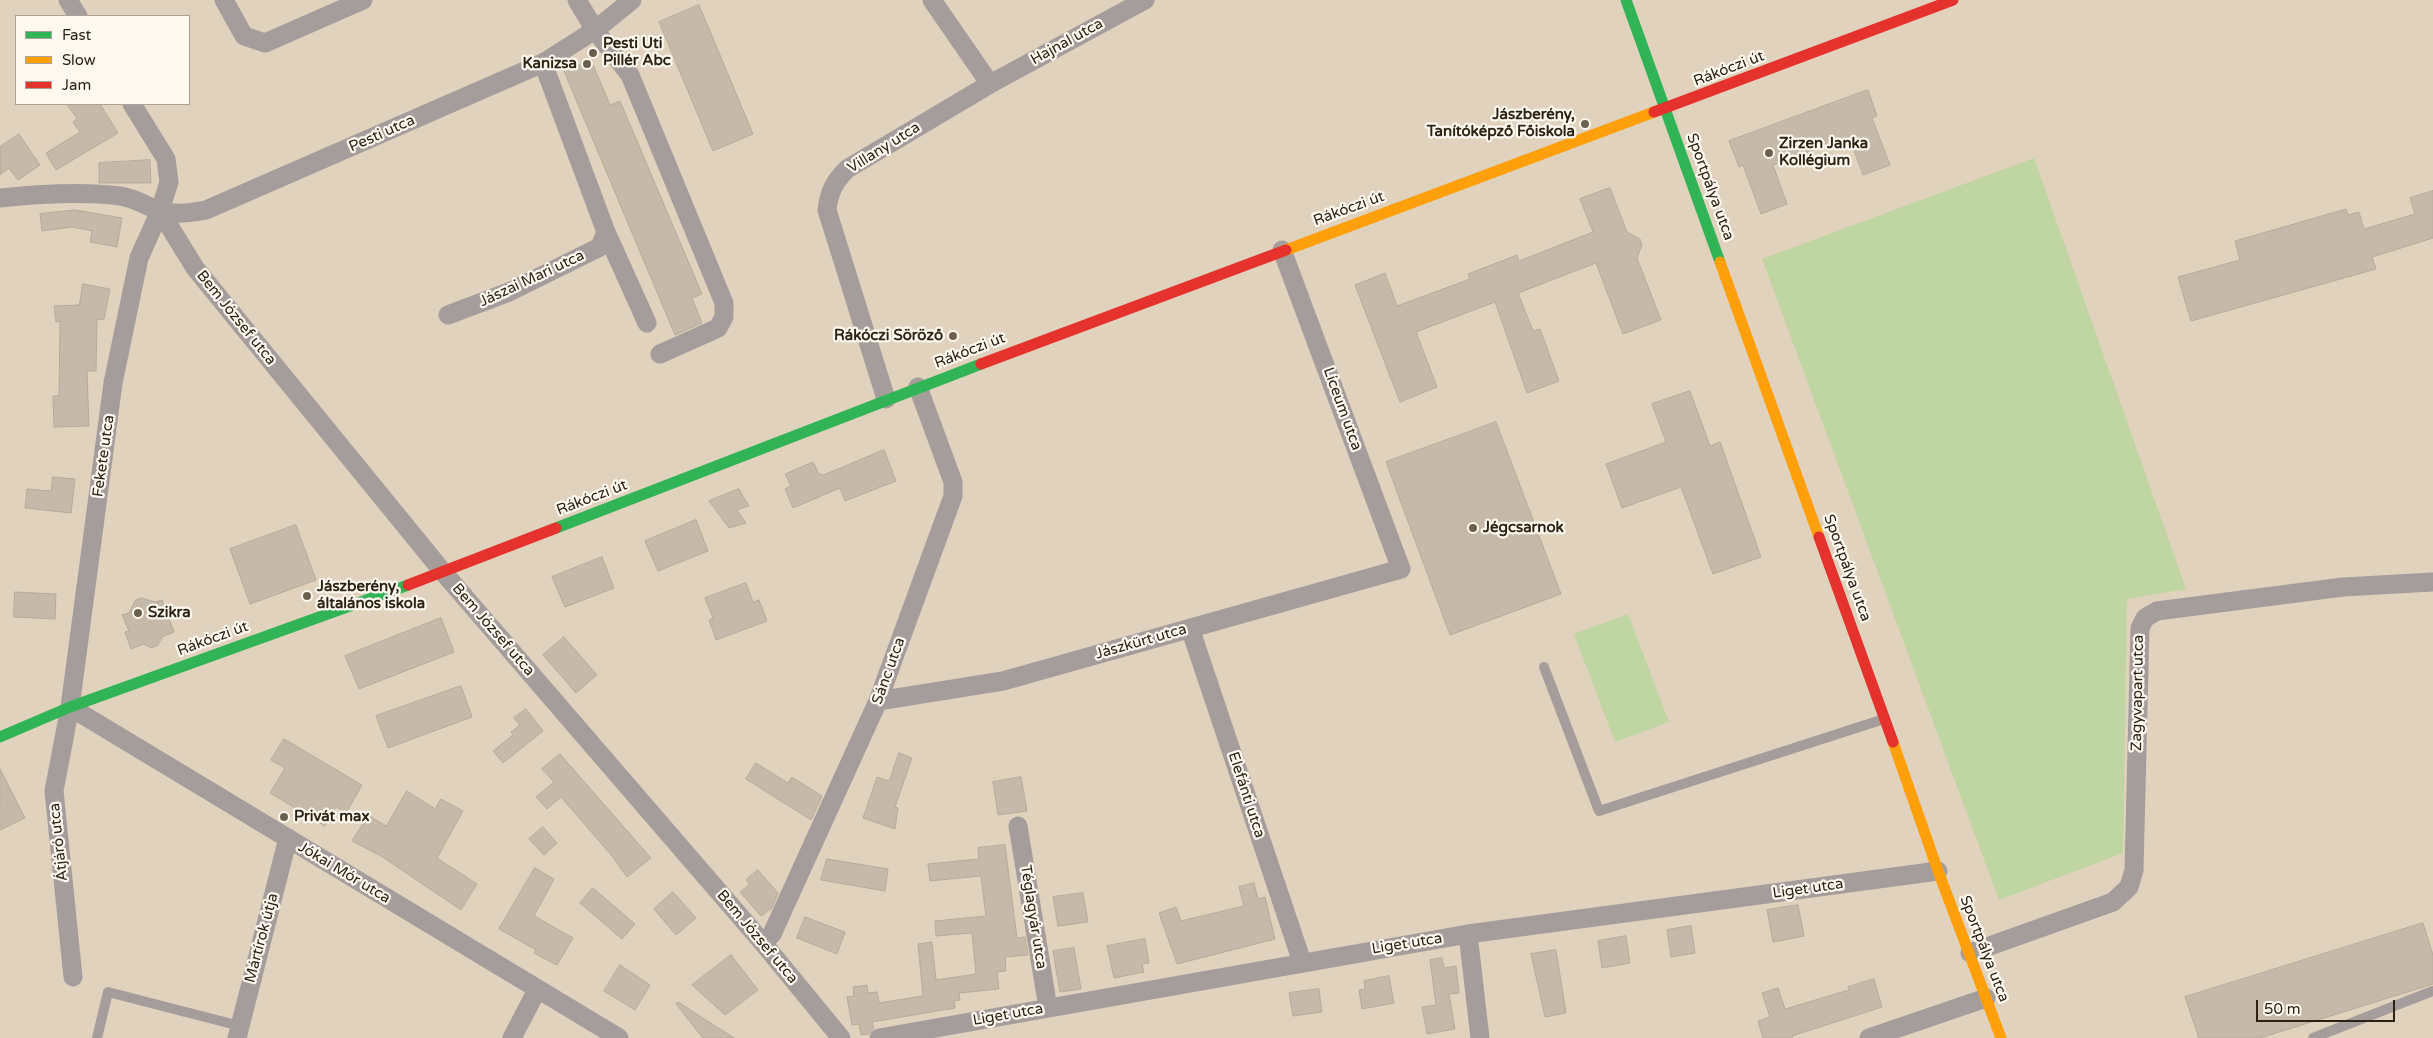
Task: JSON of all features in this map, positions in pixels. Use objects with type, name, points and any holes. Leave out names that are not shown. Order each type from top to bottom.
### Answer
[{"type":"street","points":[[68,0],[77,15]]},
{"type":"street","points":[[224,0],[244,36],[265,43],[363,0]]},
{"type":"street","points":[[577,0],[595,30],[630,75],[724,303],[724,317],[718,328],[660,354]]},
{"type":"street","name":"Pesti utca","points":[[160,211],[186,213],[206,210],[543,63],[595,30],[632,0]]},
{"type":"street","points":[[932,0],[990,84]]},
{"type":"street","name":"Hajnal utca","points":[[990,84],[1145,0]]},
{"type":"street","name":"Sportpálya utca","points":[[1626,0],[1938,871],[2001,1038]]},
{"type":"street","name":"Rákóczi út","points":[[0,737],[70,707],[443,572],[886,399],[1953,0]]},
{"type":"street","points":[[543,63],[606,232],[647,323]]},
{"type":"street","name":"Villany utca","points":[[886,399],[828,210],[829,194],[836,179],[847,170],[990,84]]},
{"type":"street","name":"Fekete utca","points":[[70,707],[114,383],[139,258],[160,211],[169,182],[166,158],[133,105]]},
{"type":"street","points":[[0,198],[40,194],[120,196],[141,201],[160,211]]},
{"type":"street","name":"Bem József utca","points":[[160,211],[195,268],[443,572],[763,943],[841,1038]]},
{"type":"street","name":"Jászai Mari utca","points":[[448,315],[509,292],[600,247],[606,232]]},
{"type":"street","name":"Líceum utca","points":[[1282,250],[1401,569]]},
{"type":"street","name":"Sánc utca","points":[[763,943],[772,934],[878,701],[952,496],[953,482],[918,387]]},
{"type":"street","name":"Jászkürt utca","points":[[878,701],[1003,681],[1401,569]]},
{"type":"street","name":"Zagyvapart utca","points":[[1970,953],[2113,902],[2129,887],[2134,870],[2140,628],[2145,618],[2157,611],[2343,587],[2433,582]]},
{"type":"street","name":"Elefánti utca","points":[[1190,628],[1302,962]]},
{"type":"street","name":"Jókai Mór utca","points":[[70,707],[619,1038]]},
{"type":"street","name":"Átjáró utca","points":[[70,707],[54,791],[73,978]]},
{"type":"street","name":"Téglagyár utca","points":[[1018,826],[1048,1008]]},
{"type":"street","name":"Mártírok útja","points":[[238,1032],[288,838]]},
{"type":"street","name":"Liget utca","points":[[878,1038],[1468,934],[1938,871]]},
{"type":"street","points":[[1468,934],[1480,1038]]},
{"type":"street","points":[[512,1038],[537,990]]},
{"type":"street","points":[[1869,1038],[1986,998]]},
{"type":"lane","points":[[1544,667],[1599,811],[1885,719]]},
{"type":"lane","points":[[2313,1038],[2433,991]]},
{"type":"lane","points":[[97,1038],[108,992],[238,1032]]},
{"type":"green space","points":[[2034,158],[2186,589],[2127,599],[2123,853],[1999,900],[1762,259]]},
{"type":"green space","points":[[1628,614],[1669,722],[1615,742],[1574,634]]},
{"type":"building","points":[[699,5],[753,134],[713,151],[659,22]]},
{"type":"building","points":[[591,60],[610,105],[620,101],[702,294],[692,298],[702,323],[675,335],[564,71]]},
{"type":"building","name":"Zirzen Janka Kollégium","points":[[1868,90],[1877,116],[1872,118],[1890,165],[1863,175],[1849,137],[1773,165],[1787,204],[1761,214],[1743,165],[1739,167],[1729,141]]},
{"type":"building","points":[[68,105],[101,105],[118,133],[56,170],[46,153],[80,132],[73,122],[77,119]]},
{"type":"building","points":[[19,134],[40,165],[18,180],[9,168],[0,175],[0,147]]},
{"type":"building","points":[[150,160],[151,183],[99,183],[99,163]]},
{"type":"building","points":[[1610,188],[1627,232],[1640,239],[1642,245],[1637,258],[1661,320],[1623,334],[1596,263],[1518,293],[1533,331],[1540,329],[1559,381],[1527,393],[1495,302],[1416,332],[1437,387],[1400,402],[1355,285],[1385,273],[1397,306],[1470,279],[1468,274],[1517,255],[1519,261],[1593,232],[1580,199]]},
{"type":"building","points":[[2433,191],[2433,238],[2372,257],[2376,269],[2191,321],[2178,277],[2240,260],[2235,241],[2346,209],[2348,215],[2359,212],[2364,229],[2415,214],[2410,198]]},
{"type":"building","points":[[75,210],[122,218],[117,247],[90,242],[92,231],[72,227],[42,231],[40,214]]},
{"type":"building","points":[[83,284],[110,289],[104,319],[97,320],[96,371],[87,371],[89,426],[54,427],[53,396],[59,396],[60,321],[56,322],[54,306],[79,305]]},
{"type":"building","points":[[1690,391],[1710,446],[1720,442],[1761,557],[1713,574],[1681,487],[1622,508],[1606,464],[1666,442],[1652,404]]},
{"type":"building","name":"Jégcsarnok","points":[[1496,422],[1561,594],[1450,635],[1386,462]]},
{"type":"building","points":[[884,450],[896,481],[845,501],[840,488],[793,508],[785,489],[791,486],[785,474],[813,462],[819,474],[823,475]]},
{"type":"building","points":[[53,477],[75,479],[71,513],[25,508],[27,489],[51,491]]},
{"type":"building","points":[[739,489],[749,506],[737,510],[746,523],[729,528],[709,501]]},
{"type":"building","points":[[696,520],[708,551],[658,571],[645,541]]},
{"type":"building","points":[[296,525],[316,580],[250,604],[230,549]]},
{"type":"building","points":[[602,557],[614,588],[565,607],[552,577]]},
{"type":"building","points":[[746,583],[753,602],[759,600],[767,621],[716,640],[709,620],[713,618],[705,598]]},
{"type":"building","points":[[15,592],[56,594],[55,619],[14,617]]},
{"type":"building","points":[[141,598],[155,602],[162,600],[174,632],[162,637],[158,645],[151,648],[144,644],[131,649],[125,632],[129,631],[122,615],[129,613],[135,601]]},
{"type":"building","points":[[441,618],[454,652],[359,689],[345,656]]},
{"type":"building","points":[[564,637],[597,675],[576,693],[543,655]]},
{"type":"building","points":[[461,686],[472,717],[388,748],[376,716]]},
{"type":"building","points":[[526,709],[543,731],[503,763],[493,751],[513,735],[511,732],[520,725],[514,718]]},
{"type":"building","points":[[284,739],[362,785],[346,813],[336,807],[325,826],[270,793],[285,768],[271,760]]},
{"type":"building","points":[[899,753],[912,758],[895,807],[898,808],[895,829],[863,818],[877,777],[889,781]]},
{"type":"building","points":[[560,754],[651,858],[627,877],[612,856],[561,797],[547,809],[536,797],[554,782],[542,769]]},
{"type":"building","points":[[756,763],[788,783],[792,777],[822,796],[811,820],[746,779]]},
{"type":"building","points":[[0,769],[25,818],[0,830]]},
{"type":"building","points":[[1021,777],[1027,811],[998,815],[993,782]]},
{"type":"building","points":[[407,791],[435,809],[441,799],[463,811],[437,858],[477,884],[461,910],[381,856],[352,841],[368,815],[386,826]]},
{"type":"building","points":[[543,827],[557,843],[544,855],[529,839]]},
{"type":"building","points":[[1005,845],[1017,938],[1025,937],[1028,955],[1005,957],[1006,971],[997,972],[999,989],[959,993],[960,1000],[954,1001],[955,1008],[872,1022],[874,1028],[869,1034],[861,1035],[859,1024],[852,1025],[847,997],[854,996],[853,987],[867,985],[868,993],[877,992],[879,1003],[923,996],[918,944],[932,942],[936,980],[976,974],[972,933],[936,936],[935,921],[986,916],[981,876],[930,881],[928,864],[979,859],[978,848]]},
{"type":"building","points":[[827,859],[888,869],[885,891],[821,880]]},
{"type":"building","points":[[535,868],[554,879],[534,916],[573,938],[557,965],[534,953],[536,950],[499,929]]},
{"type":"building","points":[[758,870],[778,893],[772,908],[761,916],[740,892],[750,884],[746,880]]},
{"type":"building","points":[[1254,883],[1258,899],[1265,897],[1275,939],[1177,964],[1159,913],[1176,907],[1181,921],[1244,906],[1239,887]]},
{"type":"building","points":[[593,888],[635,924],[622,939],[580,903]]},
{"type":"building","points":[[673,892],[696,918],[676,935],[654,909]]},
{"type":"building","points":[[1083,893],[1088,922],[1058,926],[1053,897]]},
{"type":"building","points":[[1798,905],[1804,936],[1773,942],[1767,910]]},
{"type":"building","points":[[805,917],[845,932],[837,954],[797,938]]},
{"type":"building","points":[[2423,923],[2433,955],[2433,984],[2260,1038],[2199,1038],[2185,997]]},
{"type":"building","points":[[1691,926],[1695,953],[1671,957],[1667,930]]},
{"type":"building","points":[[1626,936],[1630,963],[1602,968],[1598,941]]},
{"type":"building","points":[[1145,939],[1149,963],[1142,964],[1144,972],[1114,978],[1107,946]]},
{"type":"building","points":[[1074,948],[1081,989],[1060,992],[1053,951]]},
{"type":"building","points":[[1556,950],[1566,1013],[1545,1017],[1531,954]]},
{"type":"building","points":[[731,955],[758,990],[725,1015],[692,985]]},
{"type":"building","points":[[1442,958],[1444,968],[1456,966],[1459,993],[1449,994],[1455,1029],[1427,1034],[1422,1007],[1436,1005],[1430,960]]},
{"type":"building","points":[[620,965],[650,985],[635,1010],[604,991]]},
{"type":"building","points":[[1389,976],[1394,1003],[1362,1009],[1359,990],[1365,989],[1364,981]]},
{"type":"building","points":[[1874,979],[1882,1007],[1792,1036],[1793,1038],[1763,1038],[1758,1021],[1770,1017],[1762,993],[1778,988],[1785,1009],[1849,990],[1848,987]]},
{"type":"building","points":[[1319,989],[1322,1012],[1293,1016],[1289,993]]},
{"type":"building","points":[[678,1002],[734,1038],[703,1038],[676,1004]]},
{"type":"traffic: fast","points":[[1626,0],[1720,262]]},
{"type":"traffic: fast","points":[[556,528],[981,364]]},
{"type":"traffic: fast","points":[[0,737],[70,707],[408,585]]},
{"type":"traffic: slow","points":[[1286,250],[1654,112]]},
{"type":"traffic: slow","points":[[1720,262],[1819,537]]},
{"type":"traffic: slow","points":[[1893,742],[1938,871],[2001,1038]]},
{"type":"traffic: jam","points":[[1654,112],[1953,0]]},
{"type":"traffic: jam","points":[[981,364],[1286,250]]},
{"type":"traffic: jam","points":[[408,585],[556,528]]},
{"type":"traffic: jam","points":[[1819,537],[1893,742]]},
{"type":"place","name":"Pesti Uti Pillér Abc","points":[[593,53]]},
{"type":"place","name":"Kanizsa","points":[[587,64]]},
{"type":"place","name":"Jászberény, Tanítóképző Főiskola","points":[[1585,124]]},
{"type":"place","name":"Zirzen Janka Kollégium","points":[[1769,153]]},
{"type":"place","name":"Rákóczi Söröző","points":[[953,336]]},
{"type":"place","name":"Jégcsarnok","points":[[1473,528]]},
{"type":"place","name":"Jászberény, általános iskola","points":[[307,596]]},
{"type":"place","name":"Szikra","points":[[138,613]]},
{"type":"place","name":"Privát max","points":[[284,817]]}]
